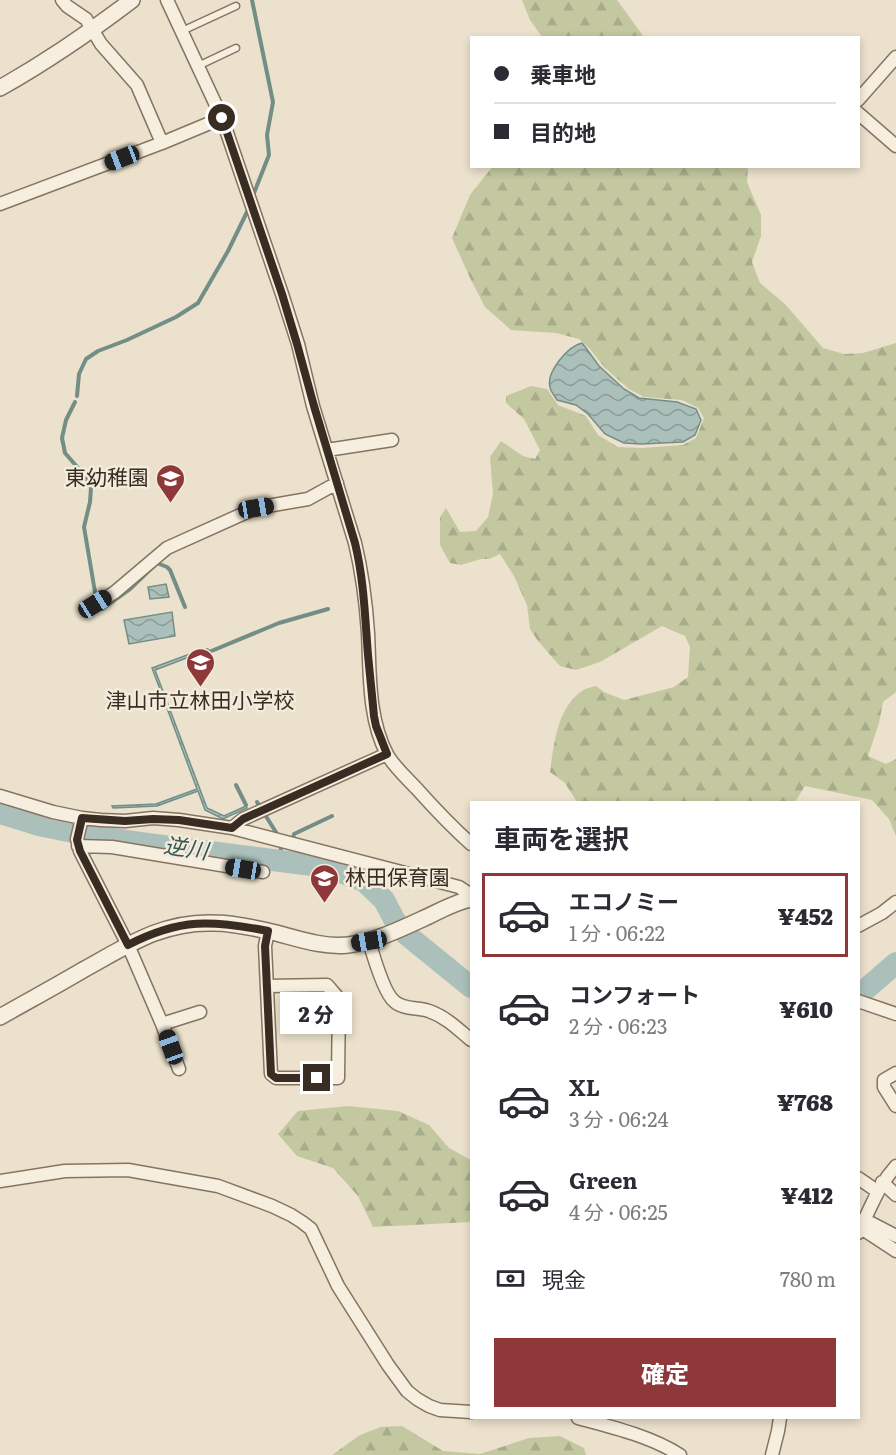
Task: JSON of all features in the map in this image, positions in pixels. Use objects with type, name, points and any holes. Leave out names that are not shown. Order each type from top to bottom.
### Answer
[{"type":"street","points":[[62,0],[86,19],[101,44],[138,85],[162,143]]},
{"type":"street","points":[[0,88],[93,30],[132,0]]},
{"type":"street","points":[[167,0],[222,118],[299,350],[359,561],[376,726],[387,754],[399,770],[470,843]]},
{"type":"street","points":[[860,98],[896,57]]},
{"type":"street","points":[[860,115],[896,146]]},
{"type":"street","points":[[0,204],[222,118]]},
{"type":"street","points":[[327,450],[393,440]]},
{"type":"street","points":[[95,604],[115,592],[166,548],[256,508],[308,500],[337,483]]},
{"type":"street","points":[[232,828],[243,819],[387,754]]},
{"type":"street","points":[[0,796],[52,812],[79,833],[112,848],[263,872]]},
{"type":"street","points":[[79,833],[113,820],[170,819],[232,828],[459,887],[470,896]]},
{"type":"street","points":[[79,833],[162,1024],[179,1069]]},
{"type":"street","points":[[0,1017],[128,945],[151,933],[171,927],[191,923],[214,923],[268,931],[325,945],[346,945],[386,935],[470,897]]},
{"type":"street","points":[[860,925],[896,902]]},
{"type":"street","points":[[267,986],[327,985],[339,999],[338,1078],[276,1078],[271,1074],[265,946],[268,931]]},
{"type":"street","points":[[369,941],[388,994],[394,1002],[440,1015],[470,1039]]},
{"type":"street","points":[[860,1002],[896,1014]]},
{"type":"street","points":[[162,1024],[200,1012]]},
{"type":"street","points":[[896,1073],[884,1080],[884,1087],[896,1106]]},
{"type":"street","points":[[860,1228],[880,1187],[896,1166]]},
{"type":"street","points":[[0,1182],[65,1171],[128,1170],[218,1186],[291,1215],[310,1229],[338,1286],[388,1365],[407,1390],[417,1399],[440,1410],[470,1412]]},
{"type":"street","points":[[860,1179],[896,1195]]},
{"type":"street","points":[[860,1229],[871,1223],[896,1236]]},
{"type":"street","points":[[860,1231],[896,1251]]},
{"type":"street","points":[[581,1419],[648,1439],[680,1455]]},
{"type":"street","points":[[772,1455],[780,1419]]},
{"type":"lane","points":[[182,31],[236,6]]},
{"type":"lane","points":[[198,66],[236,48]]},
{"type":"green space","points":[[522,0],[617,0],[643,36],[541,36],[530,20]]},
{"type":"green space","points":[[491,168],[748,168],[747,182],[761,215],[761,236],[752,262],[760,283],[785,304],[823,348],[844,354],[863,353],[896,343],[896,692],[883,702],[868,756],[886,764],[896,759],[896,836],[889,819],[872,800],[805,786],[796,801],[576,801],[565,783],[550,772],[558,727],[574,698],[584,690],[596,686],[624,700],[674,687],[688,677],[690,647],[685,636],[662,626],[600,662],[576,670],[560,666],[530,629],[527,605],[514,576],[500,554],[489,559],[461,565],[450,563],[440,545],[440,517],[446,508],[460,532],[476,531],[488,517],[493,494],[490,457],[501,441],[523,456],[535,459],[540,450],[524,419],[506,403],[506,396],[531,386],[547,389],[558,405],[586,416],[598,435],[618,447],[683,445],[696,438],[704,418],[698,408],[682,400],[644,397],[629,389],[605,368],[579,339],[556,333],[511,330],[485,307],[452,238],[470,195]]},
{"type":"green space","points":[[348,1106],[398,1111],[429,1125],[449,1148],[470,1159],[470,1222],[373,1227],[358,1196],[333,1168],[297,1156],[278,1134],[298,1111]]},
{"type":"green space","points":[[402,1426],[443,1451],[480,1454],[529,1438],[560,1436],[584,1448],[586,1455],[332,1455],[360,1435],[381,1427]]},
{"type":"water","points":[[582,343],[599,366],[624,389],[639,398],[677,402],[696,409],[701,420],[695,435],[683,442],[624,443],[605,434],[588,414],[576,405],[557,400],[550,389],[551,374],[565,354]]},
{"type":"water","points":[[166,584],[169,597],[150,599],[148,587]]},
{"type":"water","points":[[172,612],[175,636],[129,644],[124,620]]},
{"type":"water","points":[[203,649],[205,651],[155,670],[207,808],[224,816],[246,806],[247,808],[223,819],[205,810],[198,791],[157,806],[113,808],[112,806],[156,804],[197,789],[152,668]]},
{"type":"waterway","points":[[252,0],[273,102],[267,135],[269,155],[254,193]]},
{"type":"waterway","points":[[77,396],[79,374],[86,359],[98,351],[176,317],[198,303],[248,210]]},
{"type":"waterway","points":[[75,402],[66,420],[62,438],[65,453],[85,476],[91,488],[84,527],[96,598]]},
{"type":"waterway","points":[[102,609],[130,589],[157,563],[170,570],[185,607]]},
{"type":"waterway","points":[[207,650],[209,652],[279,623],[328,609]]},
{"type":"waterway","points":[[236,785],[246,805]]},
{"type":"waterway","points":[[257,802],[279,837]]},
{"type":"waterway","name":"逆川","points":[[0,813],[39,825],[87,835],[328,867],[364,881],[384,900],[395,921],[407,935],[470,986]]},
{"type":"waterway","points":[[293,839],[294,834],[332,816]]},
{"type":"waterway","points":[[278,865],[281,848]]},
{"type":"waterway","name":"逆川","points":[[860,992],[896,963]]},
{"type":"place","name":"東幼稚園","points":[[170,504]]},
{"type":"place","name":"津山市立林田小学校","points":[[200,688]]},
{"type":"place","name":"林田保育園","points":[[324,904]]},
{"type":"route","points":[[222,118],[282,294],[355,543],[368,633],[374,716],[387,754],[243,819],[232,828],[179,820],[125,821],[82,818],[77,840],[80,851],[128,945],[151,933],[191,923],[214,923],[268,931],[265,946],[271,1074],[276,1078],[317,1078]]}]
